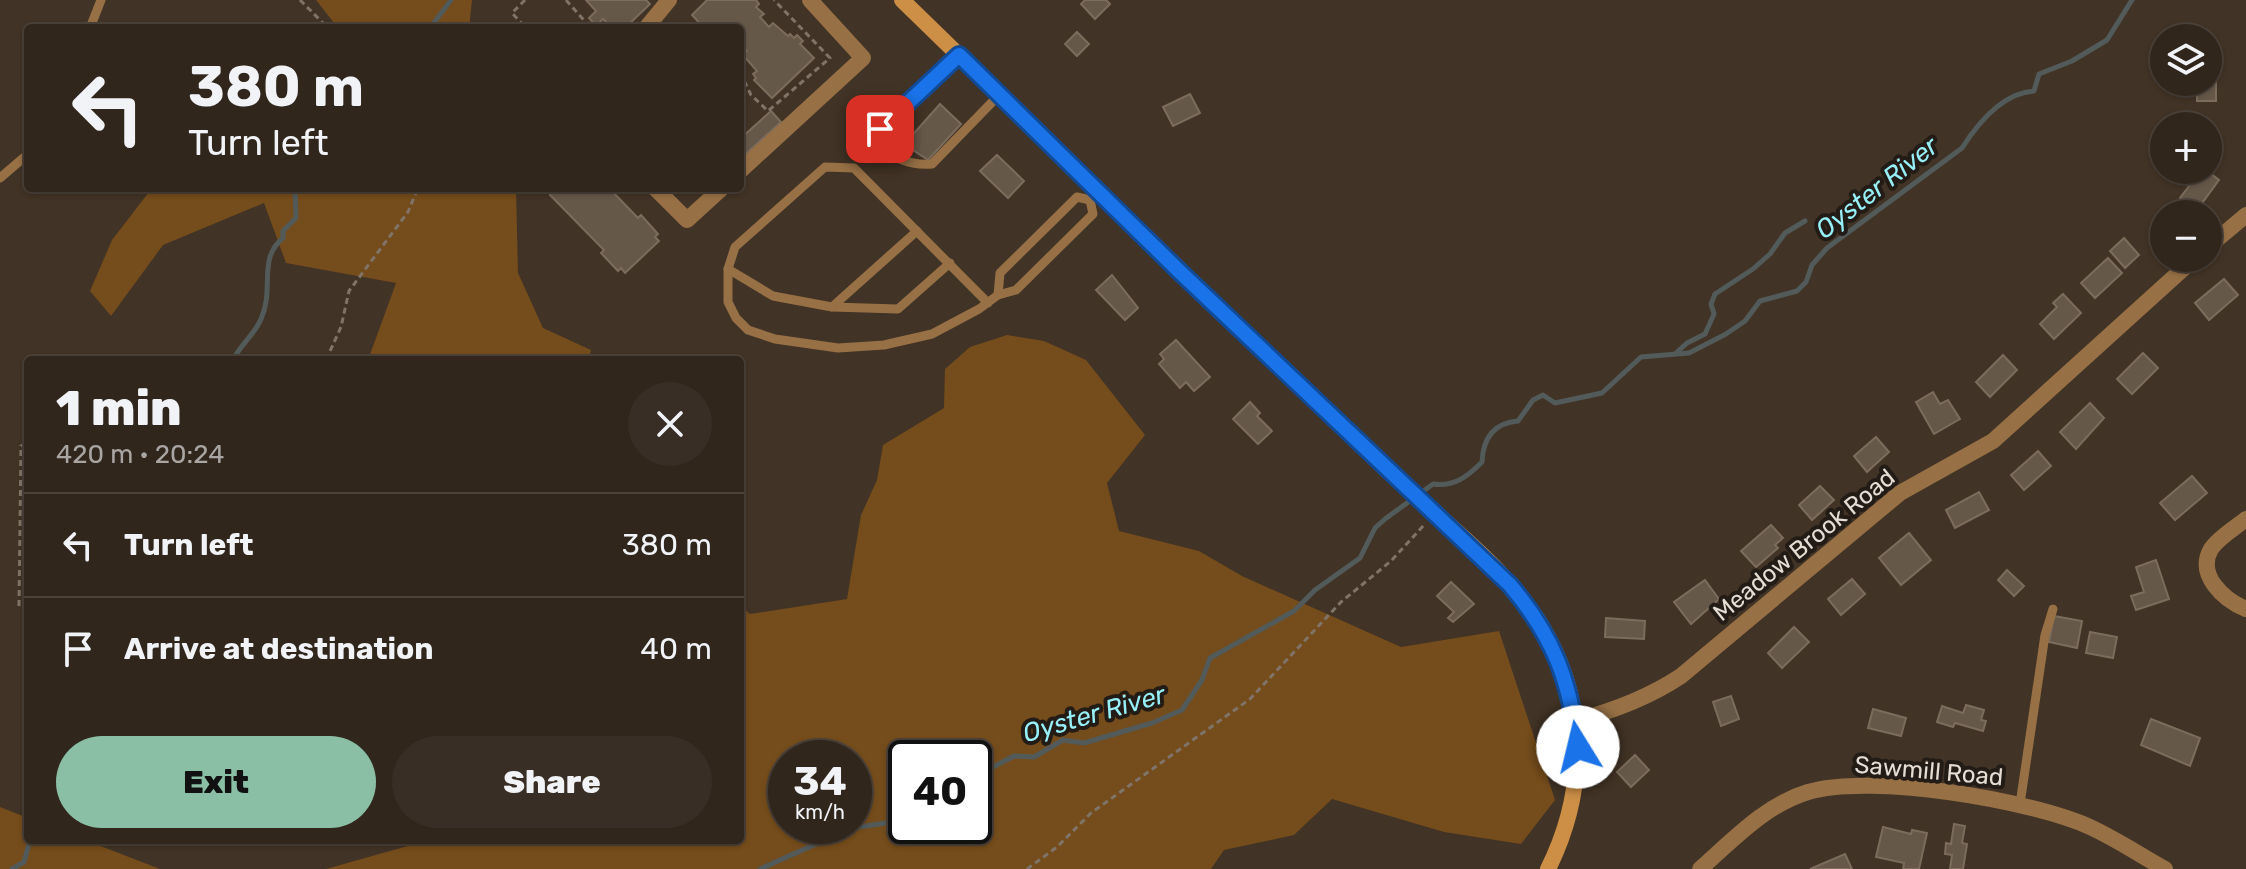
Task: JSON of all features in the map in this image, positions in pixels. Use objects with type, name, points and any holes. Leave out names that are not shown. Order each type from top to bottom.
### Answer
[{"type":"street","points":[[649,24],[669,0]]},
{"type":"street","points":[[744,167],[863,58],[810,0]]},
{"type":"street","points":[[902,0],[999,95],[1094,196],[1434,511],[1510,585],[1538,620],[1559,661],[1575,721],[1578,747],[1575,793],[1566,829],[1548,869]]},
{"type":"street","points":[[659,192],[687,220],[718,192]]},
{"type":"street","points":[[2222,235],[2246,215]]},
{"type":"street","name":"Meadow Brook Road","points":[[1575,721],[1657,692],[1681,676],[1900,493],[1993,441],[2180,272]]},
{"type":"street","points":[[2246,519],[2216,542],[2209,553],[2207,566],[2218,590],[2246,609]]},
{"type":"street","name":"Sawmill Road","points":[[1700,869],[1760,816],[1809,791],[1850,785],[1960,794],[2020,804],[2089,827],[2165,869]]},
{"type":"lane","points":[[92,24],[101,0]]},
{"type":"lane","points":[[964,61],[880,129],[875,143],[895,159],[917,166],[932,164],[999,95]]},
{"type":"lane","points":[[0,178],[24,157]]},
{"type":"lane","points":[[988,303],[854,168],[825,167],[735,247],[728,269],[728,302],[736,318],[748,330],[775,339],[838,348],[884,345],[932,334],[988,303],[998,295],[1016,290],[1093,214],[1094,196],[1077,197],[1000,273],[998,295]]},
{"type":"lane","points":[[832,307],[917,231]]},
{"type":"lane","points":[[728,269],[773,296],[832,307],[898,309],[950,263]]},
{"type":"lane","points":[[2020,804],[2043,648],[2053,609]]},
{"type":"path","points":[[300,0],[324,24]]},
{"type":"path","points":[[522,24],[512,13],[525,0]]},
{"type":"path","points":[[566,0],[587,24]]},
{"type":"path","points":[[744,80],[751,95],[768,111],[830,58],[774,0]]},
{"type":"path","points":[[328,356],[341,327],[349,291],[408,212],[416,192]]},
{"type":"path","points":[[19,606],[21,446],[24,445]]},
{"type":"path","points":[[1027,869],[1057,847],[1091,813],[1250,699],[1341,602],[1391,561],[1434,511]]},
{"type":"shaded area","points":[[316,0],[472,0],[469,24],[335,24]]},
{"type":"shaded area","points":[[149,192],[516,192],[518,273],[543,328],[591,350],[590,356],[369,356],[396,283],[286,263],[264,203],[163,245],[111,316],[90,291],[112,240]]},
{"type":"shaded area","points":[[1007,335],[1044,341],[1086,360],[1145,435],[1107,483],[1119,531],[1199,551],[1242,576],[1401,647],[1499,631],[1555,800],[1521,844],[1444,832],[1332,799],[1294,835],[1224,850],[1211,869],[326,869],[415,844],[744,844],[744,609],[750,614],[847,599],[861,515],[877,480],[883,445],[944,408],[945,369],[970,347]]},
{"type":"shaded area","points":[[0,807],[24,816],[24,844],[95,844],[160,869],[0,869]]},
{"type":"building","points":[[586,0],[646,0],[650,4],[629,24],[608,24],[603,19],[594,24],[589,18],[596,11]]},
{"type":"building","points":[[707,0],[756,0],[759,4],[756,7],[764,14],[760,17],[769,27],[773,23],[788,36],[790,34],[794,38],[797,35],[803,41],[800,44],[814,58],[772,98],[754,80],[753,74],[757,71],[744,56],[747,51],[744,48],[744,24],[700,24],[692,15]]},
{"type":"building","points":[[1085,0],[1106,0],[1110,4],[1095,19],[1081,4]]},
{"type":"building","points":[[1077,32],[1089,44],[1077,56],[1065,44]]},
{"type":"building","points":[[1190,94],[1200,113],[1173,126],[1163,107]]},
{"type":"building","points":[[2197,96],[2216,96],[2216,101],[2197,101]]},
{"type":"building","points":[[940,104],[961,124],[928,160],[910,148],[912,146],[907,141]]},
{"type":"building","points":[[771,111],[781,122],[744,155],[744,135]]},
{"type":"building","points":[[997,155],[1024,181],[1008,198],[980,171]]},
{"type":"building","points":[[2190,184],[2216,184],[2204,200],[2180,198]]},
{"type":"building","points":[[550,192],[613,192],[638,218],[641,215],[658,234],[655,237],[659,241],[625,273],[621,268],[618,271],[601,253],[604,250]]},
{"type":"building","points":[[2124,238],[2139,255],[2125,268],[2110,251]]},
{"type":"building","points":[[2108,258],[2122,273],[2095,298],[2081,283]]},
{"type":"building","points":[[1112,275],[1138,308],[1125,320],[1096,290]]},
{"type":"building","points":[[2224,279],[2238,295],[2209,320],[2195,303]]},
{"type":"building","points":[[2063,294],[2081,313],[2054,339],[2040,324],[2057,307],[2053,303]]},
{"type":"building","points":[[1176,340],[1210,377],[1194,391],[1186,382],[1180,388],[1159,364],[1164,359],[1160,354]]},
{"type":"building","points":[[2143,353],[2158,368],[2132,394],[2117,379]]},
{"type":"building","points":[[2003,355],[2017,370],[1990,397],[1976,382]]},
{"type":"building","points":[[1933,392],[1940,404],[1948,400],[1960,419],[1934,434],[1916,402]]},
{"type":"building","points":[[1250,402],[1260,413],[1257,416],[1272,431],[1258,444],[1233,419]]},
{"type":"building","points":[[2090,403],[2104,418],[2076,449],[2060,432]]},
{"type":"building","points":[[1876,437],[1889,452],[1867,472],[1854,456]]},
{"type":"building","points":[[2038,451],[2051,466],[2024,490],[2011,475]]},
{"type":"building","points":[[2192,476],[2207,493],[2175,520],[2160,503]]},
{"type":"building","points":[[1820,486],[1834,500],[1812,520],[1799,505]]},
{"type":"building","points":[[1979,492],[1989,510],[1955,528],[1946,510]]},
{"type":"building","points":[[1771,525],[1783,538],[1775,545],[1778,548],[1756,567],[1741,551]]},
{"type":"building","points":[[1909,533],[1931,560],[1901,585],[1879,558]]},
{"type":"building","points":[[2156,560],[2169,599],[2136,610],[2131,596],[2144,592],[2136,567]]},
{"type":"building","points":[[2007,570],[2024,586],[2014,596],[1998,580]]},
{"type":"building","points":[[1852,579],[1865,594],[1841,615],[1828,599]]},
{"type":"building","points":[[1705,580],[1719,599],[1691,624],[1674,602]]},
{"type":"building","points":[[1451,582],[1474,604],[1453,622],[1448,618],[1454,612],[1437,596]]},
{"type":"building","points":[[2054,616],[2082,621],[2077,648],[2049,642]]},
{"type":"building","points":[[1606,618],[1645,621],[1644,639],[1605,637]]},
{"type":"building","points":[[1794,627],[1809,642],[1782,668],[1768,653]]},
{"type":"building","points":[[2090,632],[2117,637],[2113,658],[2086,653]]},
{"type":"building","points":[[1731,696],[1739,719],[1721,726],[1713,702]]},
{"type":"building","points":[[1966,705],[1984,710],[1981,720],[1986,721],[1983,731],[1955,723],[1953,727],[1937,722],[1942,706],[1963,713]]},
{"type":"building","points":[[1873,709],[1906,718],[1901,736],[1868,728]]},
{"type":"building","points":[[2151,719],[2200,738],[2190,766],[2141,745]]},
{"type":"building","points":[[1635,755],[1649,770],[1631,787],[1617,772]]},
{"type":"building","points":[[1954,824],[1965,826],[1962,843],[1967,844],[1963,869],[1950,869],[1952,855],[1945,854],[1946,843],[1951,844]]},
{"type":"building","points":[[1883,827],[1911,834],[1912,830],[1927,833],[1919,869],[1903,869],[1904,863],[1876,857]]},
{"type":"building","points":[[1845,854],[1852,869],[1810,869]]},
{"type":"waterway","points":[[433,24],[451,0]]},
{"type":"waterway","name":"Oyster River","points":[[992,768],[1014,756],[1034,757],[1063,740],[1084,743],[1152,723],[1182,710],[1202,680],[1210,658],[1294,611],[1315,590],[1360,558],[1375,528],[1433,484],[1454,482],[1471,472],[1482,462],[1491,434],[1502,425],[1518,421],[1533,400],[1543,395],[1555,403],[1602,393],[1641,357],[1689,353],[1745,321],[1760,301],[1797,291],[1806,282],[1812,265],[1827,248],[1962,148],[2001,103],[2034,91],[2039,74],[2072,61],[2107,40],[2132,0]]},
{"type":"waterway","points":[[235,356],[261,319],[267,297],[271,255],[283,238],[283,231],[296,218],[295,192]]},
{"type":"waterway","points":[[1676,353],[1705,334],[1714,314],[1711,304],[1715,294],[1753,269],[1770,254],[1785,233],[1805,221]]},
{"type":"waterway","name":"Oyster River","points":[[760,869],[852,828],[888,823]]},
{"type":"waterway","points":[[12,869],[24,862],[29,844]]},
{"type":"route","points":[[880,129],[959,55],[1178,270],[1510,585],[1538,620],[1559,661],[1570,697],[1578,747]]}]
